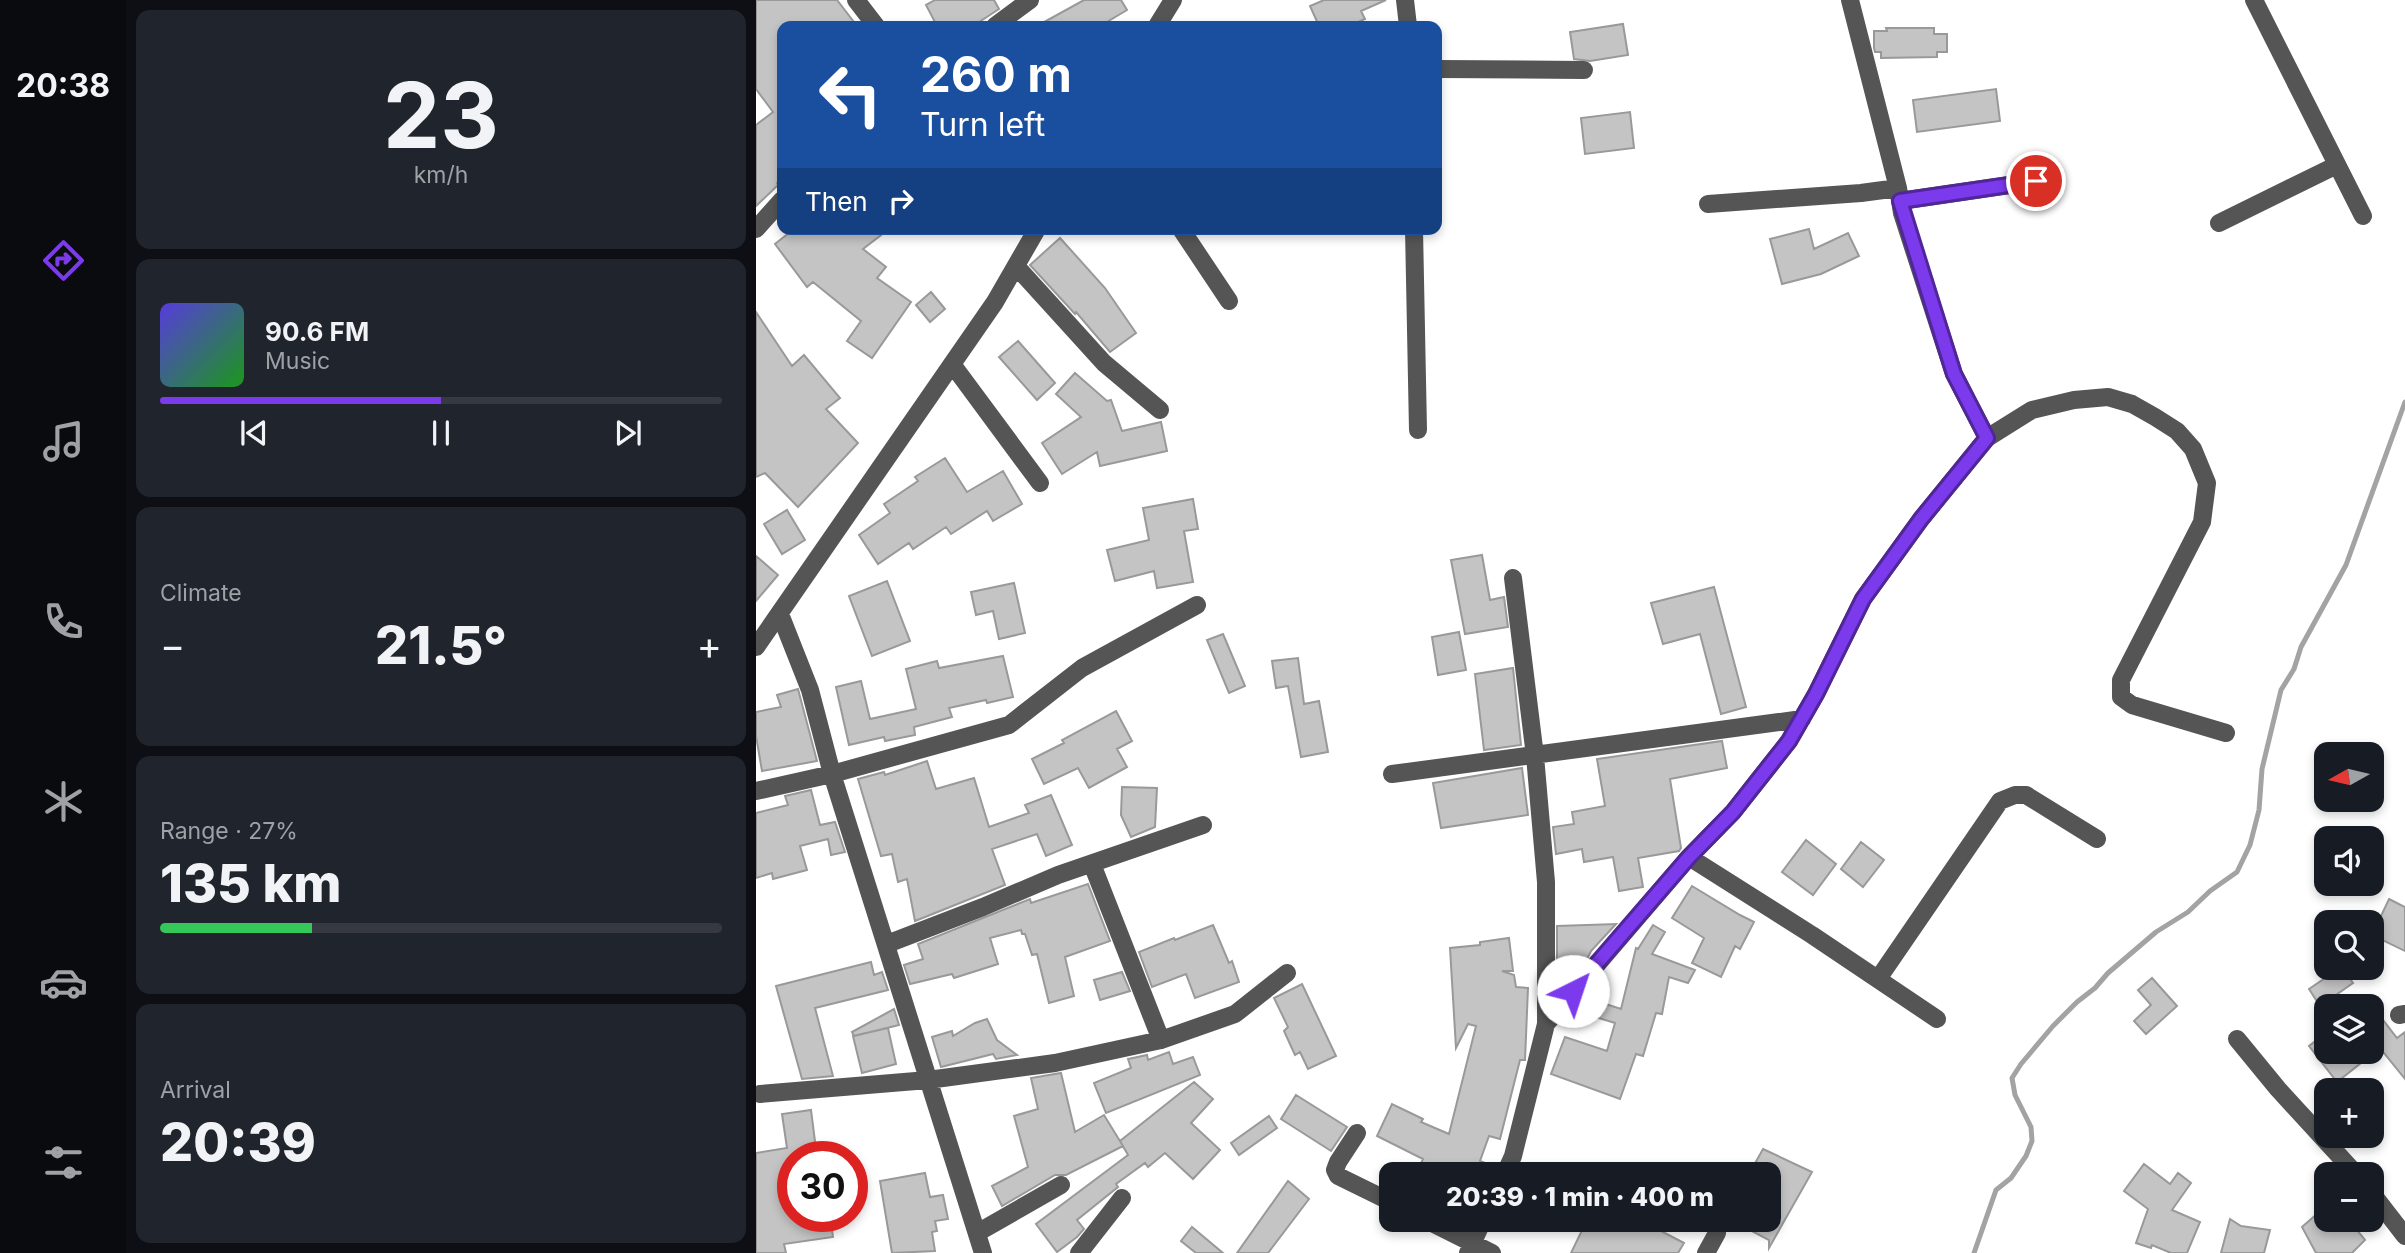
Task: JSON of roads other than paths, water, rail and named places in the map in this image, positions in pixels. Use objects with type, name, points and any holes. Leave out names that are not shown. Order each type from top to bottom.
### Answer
[{"type":"street","points":[[856,0],[872,21]]},
{"type":"street","points":[[1002,21],[1030,0]]},
{"type":"street","points":[[1160,21],[1173,0]]},
{"type":"street","points":[[1405,0],[1407,21]]},
{"type":"street","points":[[1850,0],[1899,195],[1954,374],[1987,438]]},
{"type":"street","points":[[2254,0],[2363,216]]},
{"type":"street","points":[[1442,69],[1584,70]]},
{"type":"street","points":[[2219,223],[2337,165]]},
{"type":"street","points":[[1708,204],[1861,193],[1899,195],[2036,181]]},
{"type":"street","points":[[756,229],[777,206]]},
{"type":"street","points":[[756,646],[995,302],[1034,235]]},
{"type":"street","points":[[1185,235],[1229,301]]},
{"type":"street","points":[[1414,235],[1418,430]]},
{"type":"street","points":[[1016,266],[1104,363],[1160,410]]},
{"type":"street","points":[[952,364],[1040,483]]},
{"type":"street","points":[[1546,1024],[1689,857],[1733,812],[1789,741],[1863,599],[1921,519],[1987,438],[2032,410],[2074,400],[2108,397],[2132,404],[2155,417],[2177,431],[2193,449],[2207,483],[2202,522],[2121,680],[2121,697],[2132,705],[2226,733]]},
{"type":"street","points":[[1510,1162],[1546,1024],[1546,882],[1535,756],[1513,578]]},
{"type":"street","points":[[756,791],[832,774],[1009,725],[1082,668],[1197,605]]},
{"type":"street","points":[[780,614],[810,690],[832,774],[977,1233],[978,1252]]},
{"type":"street","points":[[1392,774],[1802,719]]},
{"type":"street","points":[[1878,979],[2000,801],[2015,795],[2026,795],[2097,839]]},
{"type":"street","points":[[887,944],[1092,864],[1203,825]]},
{"type":"street","points":[[1689,857],[1937,1019]]},
{"type":"street","points":[[1092,864],[1161,1040]]},
{"type":"street","points":[[760,1094],[928,1080],[1055,1063],[1161,1040],[1235,1014],[1287,972]]},
{"type":"street","points":[[2237,1039],[2278,1089],[2345,1162]]},
{"type":"street","points":[[1357,1133],[1335,1170],[1338,1176],[1379,1196]]},
{"type":"street","points":[[977,1233],[1061,1185]]},
{"type":"street","points":[[1079,1253],[1122,1199]]},
{"type":"street","points":[[2384,1209],[2405,1236]]},
{"type":"street","points":[[1445,1232],[1470,1248],[1492,1253]]},
{"type":"street","points":[[1470,1248],[1477,1232]]},
{"type":"street","points":[[1706,1253],[1717,1233]]},
{"type":"waterway","points":[[1974,1253],[1996,1190],[2011,1178],[2026,1156],[2032,1141],[2031,1127],[2015,1095],[2012,1078],[2021,1064],[2053,1026],[2108,973],[2156,932],[2188,912],[2210,891],[2237,872],[2250,845],[2259,810],[2262,769],[2281,690],[2346,565],[2405,402]]}]
